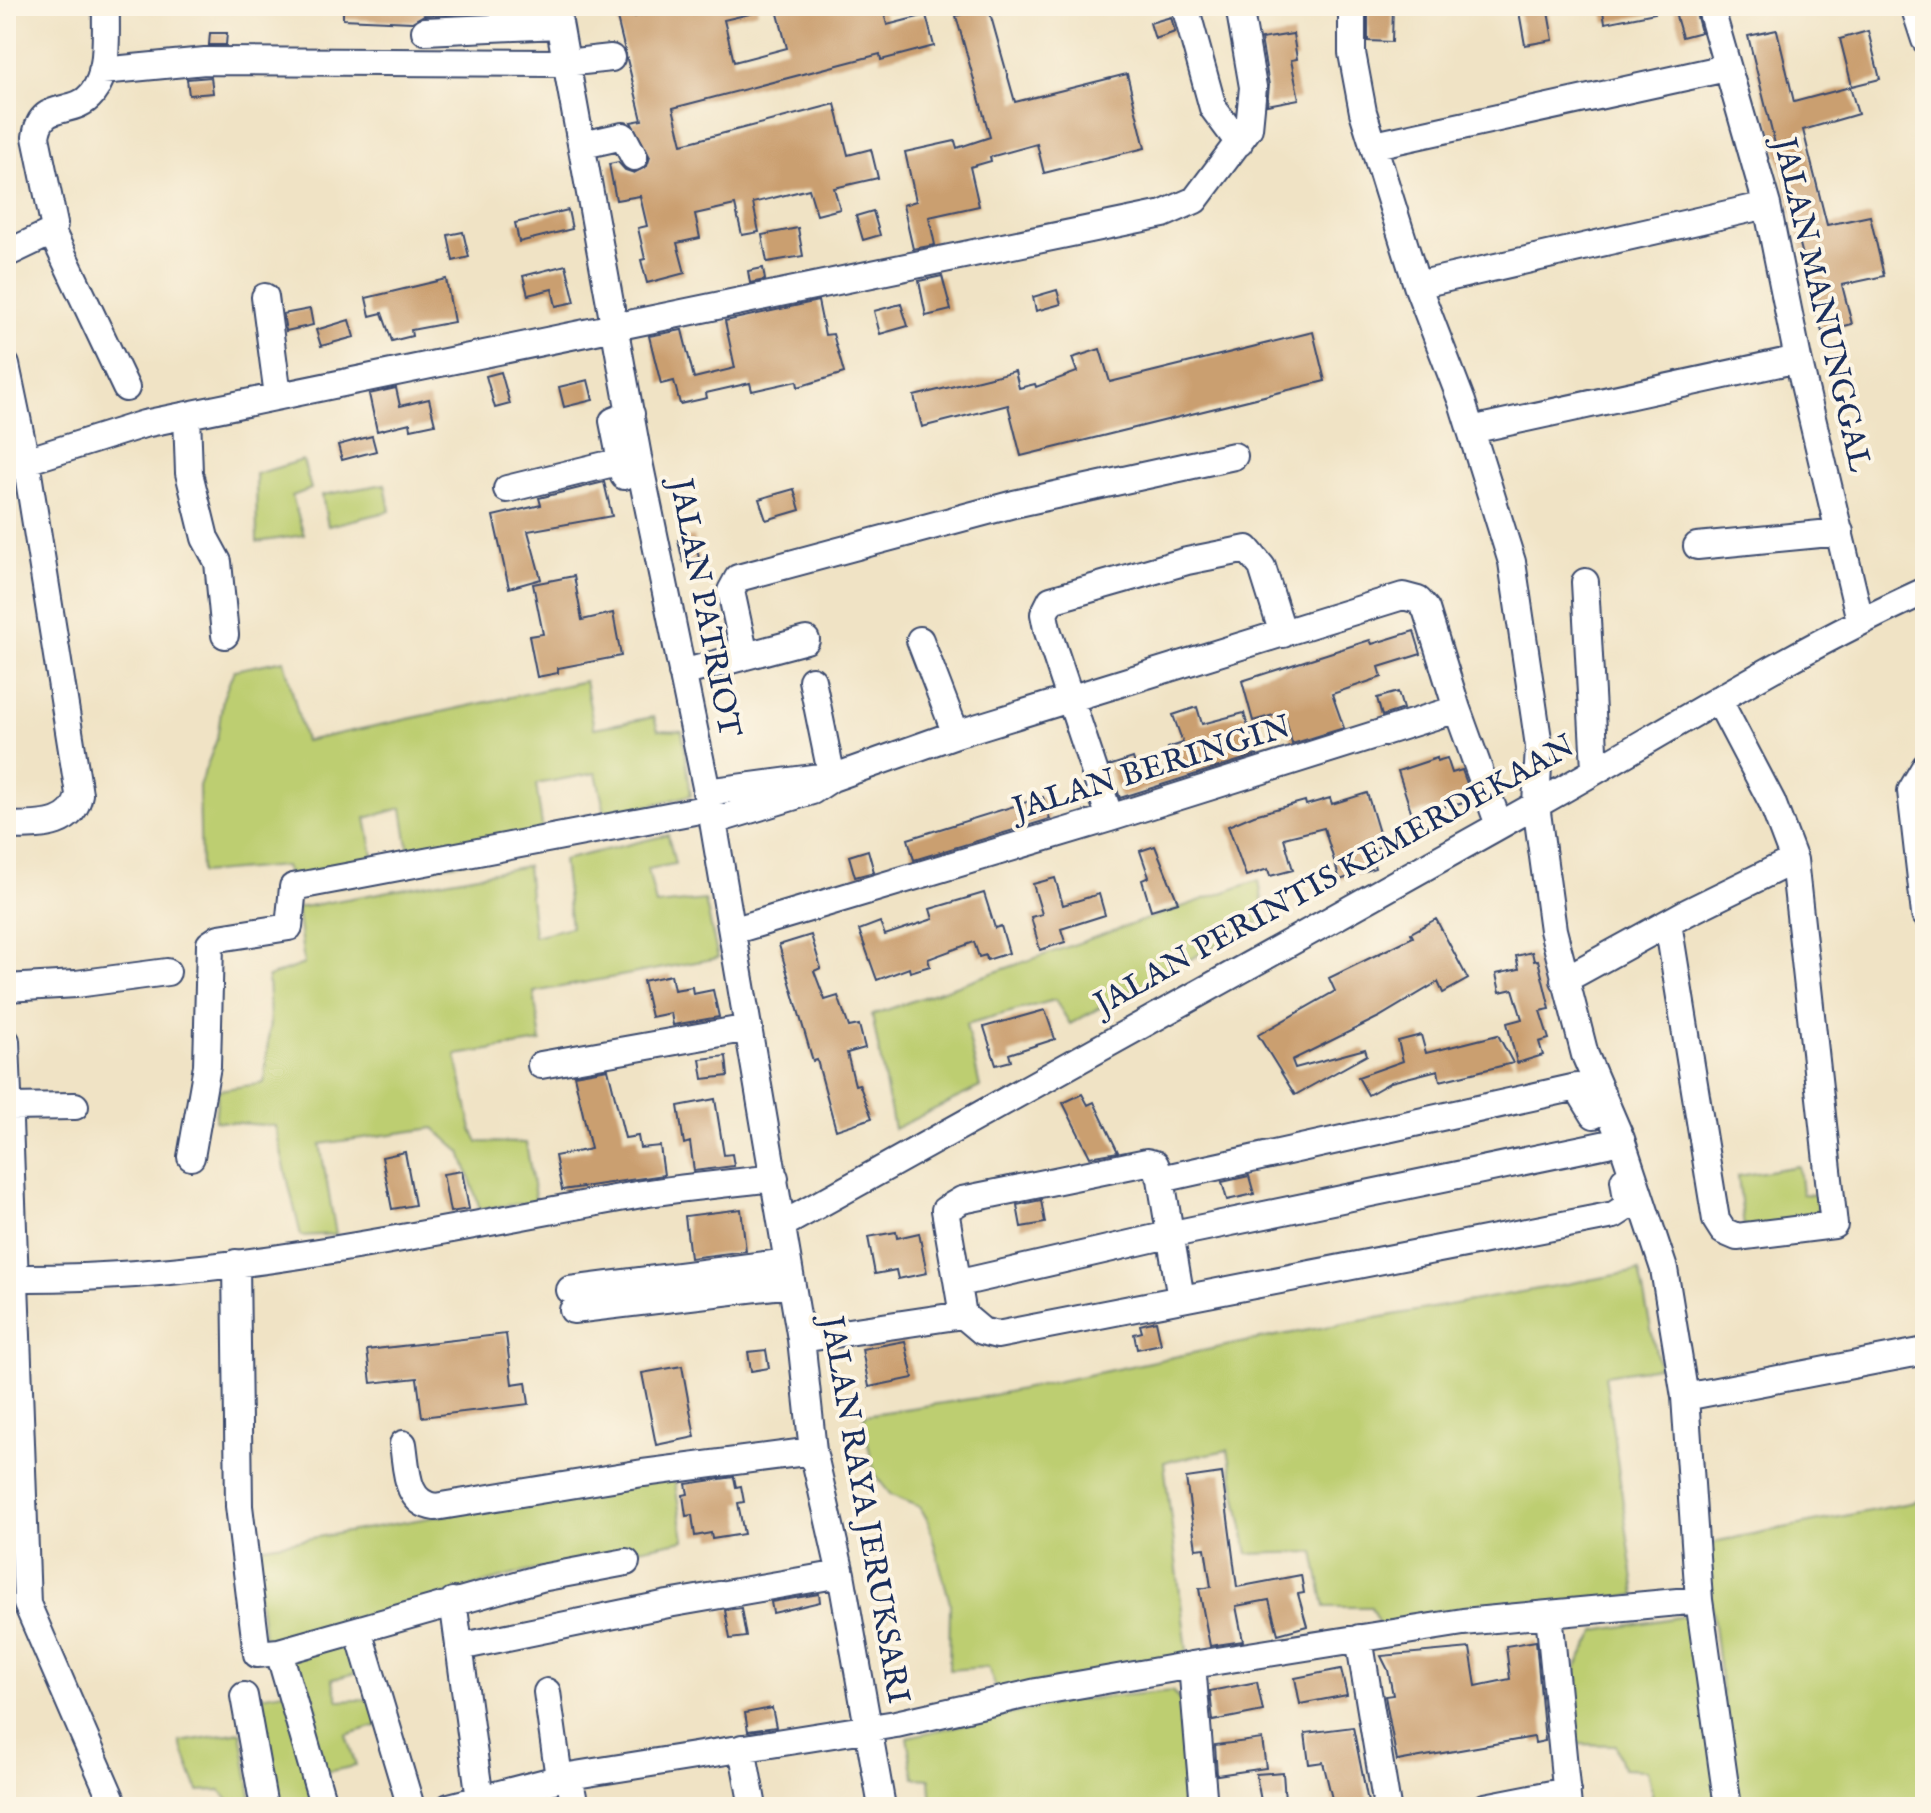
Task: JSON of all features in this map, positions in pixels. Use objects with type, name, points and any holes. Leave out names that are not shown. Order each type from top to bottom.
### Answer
[{"type":"street","points":[[106,6],[102,71],[93,92],[86,100],[47,113],[38,125],[36,137],[54,224],[52,232],[126,388]]},
{"type":"street","points":[[1185,6],[1213,108],[1239,143]]},
{"type":"street","points":[[26,461],[144,424],[614,324],[1163,214],[1195,200],[1249,128],[1253,87],[1239,6]]},
{"type":"street","points":[[801,1339],[963,1315],[989,1335],[997,1335],[1614,1215],[1626,1209],[1629,1201],[1564,980],[1553,930],[1536,805],[1539,746],[1512,562],[1471,430],[1417,285],[1363,112],[1352,53],[1352,6]]},
{"type":"street","name":"JALAN MANUNGGAL","points":[[1710,6],[1767,205],[1798,359],[1860,620]]},
{"type":"street","points":[[1914,6],[1925,40]]},
{"type":"street","points":[[425,31],[557,16]]},
{"type":"street","name":"JALAN PATRIOT","points":[[557,16],[573,63],[588,144],[614,324],[631,414],[629,459],[648,502],[688,671],[710,808],[740,929],[749,1028],[782,1225]]},
{"type":"street","points":[[102,71],[205,61],[573,63],[611,58]]},
{"type":"street","points":[[1375,145],[1726,68]]},
{"type":"street","points":[[588,144],[623,136],[634,157]]},
{"type":"street","points":[[1417,285],[1767,205]]},
{"type":"street","points":[[6,254],[52,232]]},
{"type":"street","points":[[265,297],[278,396]]},
{"type":"street","points":[[1471,430],[1798,359]]},
{"type":"street","points":[[6,365],[26,461],[79,794],[76,810],[69,818],[6,826]]},
{"type":"street","points":[[187,415],[189,473],[205,538],[218,562],[225,635]]},
{"type":"street","points":[[745,656],[731,591],[738,578],[1014,504],[1234,456]]},
{"type":"street","points":[[507,489],[629,459]]},
{"type":"street","points":[[1697,546],[1840,532]]},
{"type":"street","points":[[1110,818],[1069,697],[1044,614],[1045,607],[1056,597],[1187,561],[1247,549],[1262,567],[1283,634]]},
{"type":"street","points":[[1585,582],[1595,768]]},
{"type":"street","name":"JALAN PERINTIS KEMERDEKAAN","points":[[782,1225],[1536,805],[1595,768],[1860,620],[1925,591]]},
{"type":"street","points":[[191,1157],[207,1066],[208,950],[213,941],[289,927],[290,890],[300,884],[812,791],[832,778],[956,734],[1391,599],[1412,597],[1426,609],[1457,709],[1499,825]]},
{"type":"street","points":[[688,671],[806,640]]},
{"type":"street","points":[[920,640],[956,734]]},
{"type":"street","points":[[812,680],[832,778]]},
{"type":"street","points":[[1668,923],[1716,1220],[1723,1231],[1737,1237],[1834,1225],[1794,860],[1772,802],[1718,699]]},
{"type":"street","name":"JALAN BERINGIN","points":[[740,929],[1110,818],[1457,709]]},
{"type":"street","points":[[1925,767],[1915,780],[1911,799],[1925,914]]},
{"type":"street","points":[[1564,980],[1668,923],[1794,860]]},
{"type":"street","points":[[6,988],[76,984],[167,972]]},
{"type":"street","points":[[541,1065],[749,1028]]},
{"type":"street","points":[[6,1041],[16,1278],[12,1339],[16,1609],[115,1807]]},
{"type":"street","points":[[1161,1179],[1577,1087],[1584,1092],[1613,1142],[1664,1269],[1685,1397],[1699,1600],[1728,1807]]},
{"type":"street","points":[[9,1107],[75,1106]]},
{"type":"street","points":[[960,1283],[1173,1234],[1613,1142]]},
{"type":"street","points":[[963,1315],[960,1283],[946,1221],[946,1208],[952,1203],[1147,1162],[1155,1164],[1161,1179],[1173,1234],[1181,1299]]},
{"type":"street","points":[[16,1278],[144,1274],[236,1263],[647,1194],[775,1178]]},
{"type":"street","name":"JALAN RAYA JERUKSARI","points":[[782,1225],[801,1339],[813,1451],[879,1726],[882,1807]]},
{"type":"street","points":[[236,1263],[239,1506],[255,1649],[259,1655],[541,1578],[626,1562]]},
{"type":"street","points":[[571,1300],[789,1273]]},
{"type":"street","points":[[1685,1397],[1925,1351]]},
{"type":"street","points":[[403,1444],[415,1498],[423,1506],[435,1507],[643,1473],[813,1451]]},
{"type":"street","points":[[459,1647],[668,1604],[841,1574]]},
{"type":"street","points":[[449,1807],[480,1802],[564,1777],[879,1726],[1037,1692],[1192,1665],[1463,1622],[1699,1600]]},
{"type":"street","points":[[453,1601],[480,1802]]},
{"type":"street","points":[[1485,1807],[1567,1799],[1549,1614]]},
{"type":"street","points":[[358,1630],[411,1807]]},
{"type":"street","points":[[1359,1638],[1387,1807]]},
{"type":"street","points":[[279,1652],[324,1807]]},
{"type":"street","points":[[1192,1665],[1204,1807]]},
{"type":"street","points":[[547,1692],[564,1777],[575,1807]]},
{"type":"street","points":[[244,1696],[264,1807]]},
{"type":"street","points":[[742,1748],[753,1807]]},
{"type":"green space","points":[[303,460],[311,489],[292,496],[304,535],[257,542],[256,474]]},
{"type":"green space","points":[[385,484],[390,511],[328,526],[322,495]]},
{"type":"green space","points":[[284,660],[305,741],[585,681],[594,728],[654,717],[658,730],[682,731],[691,795],[606,817],[596,773],[536,784],[545,846],[412,872],[402,808],[366,818],[378,881],[295,893],[285,866],[201,873],[199,786],[217,739],[223,698],[234,670]]},
{"type":"green space","points":[[668,835],[675,864],[648,869],[656,905],[705,900],[718,958],[534,992],[541,1042],[456,1055],[472,1130],[478,1142],[526,1143],[536,1202],[480,1209],[461,1152],[434,1128],[320,1144],[336,1234],[301,1236],[275,1126],[215,1121],[218,1090],[264,1083],[270,1021],[268,977],[304,964],[297,908],[527,866],[534,936],[571,927],[563,860]]},
{"type":"green space","points":[[1259,880],[1265,919],[1070,1024],[1055,1000],[966,1024],[980,1087],[894,1129],[872,1015]]},
{"type":"green space","points":[[1799,1166],[1802,1194],[1816,1195],[1818,1223],[1744,1228],[1738,1176]]},
{"type":"green space","points":[[1639,1271],[1659,1367],[1605,1375],[1636,1595],[1381,1629],[1371,1607],[1325,1607],[1314,1552],[1248,1554],[1228,1450],[1164,1462],[1188,1659],[996,1689],[988,1667],[949,1670],[950,1603],[928,1521],[920,1507],[891,1495],[875,1475],[863,1422],[865,1415],[983,1397],[1259,1339]]},
{"type":"green space","points":[[674,1476],[684,1540],[516,1574],[265,1646],[253,1548]]},
{"type":"green space","points":[[1925,1500],[1925,1807],[1736,1807],[1705,1550],[1718,1541]]},
{"type":"green space","points":[[1691,1615],[1719,1807],[1655,1807],[1647,1770],[1623,1769],[1616,1745],[1574,1744],[1568,1682],[1596,1631]]},
{"type":"green space","points":[[357,1641],[365,1671],[332,1679],[339,1701],[375,1699],[382,1724],[346,1735],[356,1766],[326,1772],[319,1807],[271,1807],[269,1791],[275,1784],[253,1697],[290,1691],[290,1657]]},
{"type":"green space","points":[[1172,1691],[1181,1702],[1191,1807],[932,1807],[930,1779],[914,1778],[907,1737],[1075,1700]]},
{"type":"green space","points":[[241,1732],[252,1801],[233,1805],[220,1790],[198,1791],[180,1742]]},
{"type":"building","points":[[343,6],[514,6],[514,11],[424,15],[412,22],[343,19]]},
{"type":"building","points":[[614,6],[630,6],[633,17],[676,6],[757,6],[758,12],[724,20],[734,62],[787,48],[776,6],[882,6],[887,25],[926,15],[934,46],[881,60],[880,54],[673,108],[682,144],[835,104],[848,155],[871,149],[878,178],[834,188],[840,209],[817,215],[809,189],[753,203],[759,232],[742,235],[735,205],[695,214],[700,238],[677,243],[685,273],[647,283],[638,228],[647,226],[640,196],[616,200],[609,164],[618,162],[625,170],[634,173],[647,166],[650,157],[631,122],[642,120]]},
{"type":"building","points":[[965,6],[988,6],[1015,102],[1127,74],[1145,148],[1044,173],[1037,144],[990,157],[991,161],[970,167],[979,206],[929,217],[935,245],[913,249],[903,205],[916,201],[905,152],[955,141],[957,148],[990,137],[956,16],[966,13]]},
{"type":"building","points":[[1368,6],[1393,6],[1392,42],[1368,41]]},
{"type":"building","points":[[1518,6],[1547,6],[1553,40],[1525,45]]},
{"type":"building","points":[[1602,6],[1654,6],[1655,13],[1605,23]]},
{"type":"building","points":[[1673,6],[1694,6],[1701,32],[1682,37]]},
{"type":"building","points":[[1171,17],[1175,32],[1155,39],[1150,23]]},
{"type":"building","points":[[1777,30],[1794,102],[1850,87],[1858,114],[1803,130],[1827,225],[1870,216],[1884,276],[1842,285],[1852,324],[1822,332],[1748,36]]},
{"type":"building","points":[[1868,31],[1880,79],[1852,86],[1840,39]]},
{"type":"building","points":[[210,33],[227,33],[226,45],[209,45]]},
{"type":"building","points":[[1293,34],[1297,59],[1291,60],[1299,99],[1267,105],[1269,85],[1261,39]]},
{"type":"building","points":[[211,77],[213,93],[189,95],[187,79]]},
{"type":"building","points":[[568,210],[572,229],[519,242],[515,223]]},
{"type":"building","points":[[873,211],[880,235],[863,240],[856,216]]},
{"type":"building","points":[[798,228],[803,256],[767,262],[762,235]]},
{"type":"building","points":[[463,232],[469,257],[453,261],[448,235]]},
{"type":"building","points":[[566,265],[575,302],[556,306],[552,289],[528,295],[523,276]]},
{"type":"building","points":[[763,268],[765,280],[750,283],[748,271]]},
{"type":"building","points":[[942,276],[951,310],[926,316],[919,281]]},
{"type":"building","points":[[446,279],[454,322],[411,330],[412,336],[392,341],[382,313],[370,316],[366,298]]},
{"type":"building","points":[[1057,290],[1061,304],[1036,311],[1033,297]]},
{"type":"building","points":[[818,301],[825,335],[833,334],[844,373],[798,387],[797,381],[752,391],[750,383],[706,393],[707,398],[680,404],[674,381],[661,384],[649,336],[682,330],[694,378],[735,368],[725,321]]},
{"type":"building","points":[[901,304],[908,326],[880,334],[874,311]]},
{"type":"building","points":[[310,309],[313,325],[286,331],[283,314]]},
{"type":"building","points":[[349,320],[354,337],[321,346],[316,330]]},
{"type":"building","points":[[1313,332],[1325,381],[1021,456],[1008,405],[922,427],[914,396],[1015,371],[1019,388],[1035,384],[1036,387],[1077,372],[1072,358],[1100,349],[1110,382]]},
{"type":"building","points":[[501,372],[510,404],[495,408],[486,376]]},
{"type":"building","points":[[588,380],[593,400],[564,407],[559,387]]},
{"type":"building","points":[[396,388],[400,406],[429,399],[435,424],[411,429],[410,423],[377,431],[369,394]]},
{"type":"building","points":[[372,436],[376,451],[342,460],[338,445]]},
{"type":"building","points":[[604,482],[612,516],[528,531],[541,579],[509,588],[493,516],[541,505],[539,498]]},
{"type":"building","points":[[794,489],[800,510],[766,520],[759,499]]},
{"type":"building","points":[[694,536],[699,558],[683,562],[678,540]]},
{"type":"building","points":[[574,576],[582,620],[613,613],[621,656],[558,668],[558,673],[537,677],[529,636],[543,634],[533,584]]},
{"type":"building","points":[[1414,631],[1421,654],[1379,667],[1382,677],[1332,694],[1344,728],[1292,744],[1284,712],[1253,721],[1242,681],[1370,640],[1372,644]]},
{"type":"building","points":[[1398,692],[1403,709],[1382,716],[1377,698]]},
{"type":"building","points":[[1197,707],[1202,724],[1244,713],[1257,755],[1120,798],[1109,766],[1133,758],[1139,777],[1173,767],[1168,748],[1183,743],[1173,715]]},
{"type":"building","points":[[1437,758],[1437,761],[1447,758],[1452,773],[1462,770],[1473,800],[1412,814],[1398,771]]},
{"type":"building","points":[[1367,793],[1383,846],[1369,850],[1375,868],[1340,880],[1324,828],[1284,838],[1293,870],[1270,876],[1268,869],[1246,876],[1228,826],[1254,815],[1305,801],[1306,805],[1330,798],[1332,804]]},
{"type":"building","points":[[1043,797],[1050,819],[914,860],[908,839]]},
{"type":"building","points":[[1155,846],[1178,902],[1151,910],[1142,880],[1149,877],[1140,851]]},
{"type":"building","points":[[868,850],[874,872],[855,877],[849,856]]},
{"type":"building","points":[[1055,878],[1063,905],[1099,894],[1105,915],[1061,929],[1065,942],[1040,950],[1031,917],[1042,914],[1033,884]]},
{"type":"building","points":[[984,893],[995,928],[1001,926],[1009,953],[987,960],[986,955],[979,957],[974,942],[928,959],[930,966],[910,972],[909,968],[877,980],[859,930],[880,922],[885,935],[933,919],[930,909]]},
{"type":"building","points":[[1436,919],[1468,979],[1443,993],[1438,982],[1379,1017],[1292,1060],[1295,1068],[1365,1049],[1367,1055],[1295,1095],[1258,1035],[1335,991],[1329,978],[1413,937],[1411,933]]},
{"type":"building","points":[[811,935],[821,968],[814,971],[825,1000],[838,996],[849,1027],[859,1025],[865,1048],[847,1053],[855,1085],[859,1084],[872,1118],[836,1130],[817,1060],[813,1061],[779,945]]},
{"type":"building","points":[[1532,952],[1534,961],[1538,960],[1550,1009],[1540,1011],[1549,1039],[1539,1042],[1543,1055],[1517,1063],[1507,1023],[1522,1019],[1513,989],[1500,992],[1496,974],[1519,969],[1516,956]]},
{"type":"building","points":[[671,975],[674,990],[692,987],[693,994],[713,990],[719,1017],[673,1025],[671,1013],[651,1017],[643,981]]},
{"type":"building","points":[[1045,1010],[1055,1039],[1009,1054],[1011,1061],[996,1065],[984,1027]]},
{"type":"building","points":[[1421,1035],[1426,1053],[1498,1035],[1513,1063],[1440,1081],[1438,1070],[1391,1082],[1368,1095],[1358,1077],[1403,1061],[1398,1041]]},
{"type":"building","points":[[726,1056],[728,1076],[703,1079],[700,1059]]},
{"type":"building","points":[[608,1069],[625,1138],[638,1136],[640,1148],[660,1146],[664,1175],[562,1190],[555,1156],[591,1149],[574,1075]]},
{"type":"building","points":[[1082,1094],[1088,1105],[1094,1102],[1118,1152],[1090,1157],[1063,1103]]},
{"type":"building","points":[[715,1099],[724,1155],[732,1154],[734,1166],[694,1171],[690,1142],[684,1144],[678,1106]]},
{"type":"building","points":[[405,1152],[415,1205],[392,1209],[382,1157]]},
{"type":"building","points":[[462,1171],[469,1209],[450,1212],[443,1174]]},
{"type":"building","points":[[1249,1176],[1254,1194],[1227,1200],[1222,1182]]},
{"type":"building","points":[[1041,1200],[1045,1223],[1021,1227],[1017,1205]]},
{"type":"building","points":[[741,1209],[746,1251],[690,1258],[685,1216]]},
{"type":"building","points":[[896,1232],[897,1238],[919,1233],[927,1273],[898,1279],[896,1270],[875,1274],[868,1237]]},
{"type":"building","points":[[1156,1321],[1161,1344],[1137,1349],[1134,1334],[1142,1332],[1140,1325]]},
{"type":"building","points":[[506,1334],[512,1384],[526,1382],[529,1404],[422,1417],[417,1378],[371,1383],[367,1350]]},
{"type":"building","points":[[905,1341],[913,1378],[869,1387],[862,1349]]},
{"type":"building","points":[[766,1350],[769,1368],[751,1371],[748,1352]]},
{"type":"building","points":[[682,1366],[695,1437],[656,1445],[642,1373]]},
{"type":"building","points":[[1222,1473],[1237,1587],[1301,1575],[1304,1593],[1298,1594],[1307,1626],[1278,1634],[1269,1600],[1236,1606],[1243,1641],[1210,1646],[1199,1589],[1211,1587],[1205,1548],[1196,1549],[1186,1478]]},
{"type":"building","points":[[734,1477],[736,1487],[741,1486],[744,1502],[738,1503],[744,1534],[712,1539],[711,1533],[695,1536],[692,1515],[686,1516],[683,1495],[688,1494],[686,1484]]},
{"type":"building","points":[[819,1594],[820,1602],[773,1613],[771,1602]]},
{"type":"building","points":[[741,1608],[746,1637],[730,1639],[725,1610]]},
{"type":"building","points":[[1536,1641],[1545,1741],[1535,1743],[1534,1737],[1397,1761],[1385,1696],[1393,1695],[1388,1670],[1381,1656],[1470,1648],[1476,1686],[1510,1679],[1506,1646]]},
{"type":"building","points":[[1341,1669],[1347,1695],[1300,1704],[1295,1678]]},
{"type":"building","points":[[1257,1682],[1263,1711],[1213,1721],[1210,1691]]},
{"type":"building","points":[[772,1708],[776,1727],[748,1731],[745,1713]]},
{"type":"building","points":[[1353,1727],[1369,1807],[1334,1807],[1323,1762],[1309,1764],[1305,1733]]},
{"type":"building","points":[[1262,1739],[1266,1768],[1217,1775],[1215,1745]]},
{"type":"building","points":[[1283,1772],[1285,1800],[1261,1801],[1256,1774]]}]
